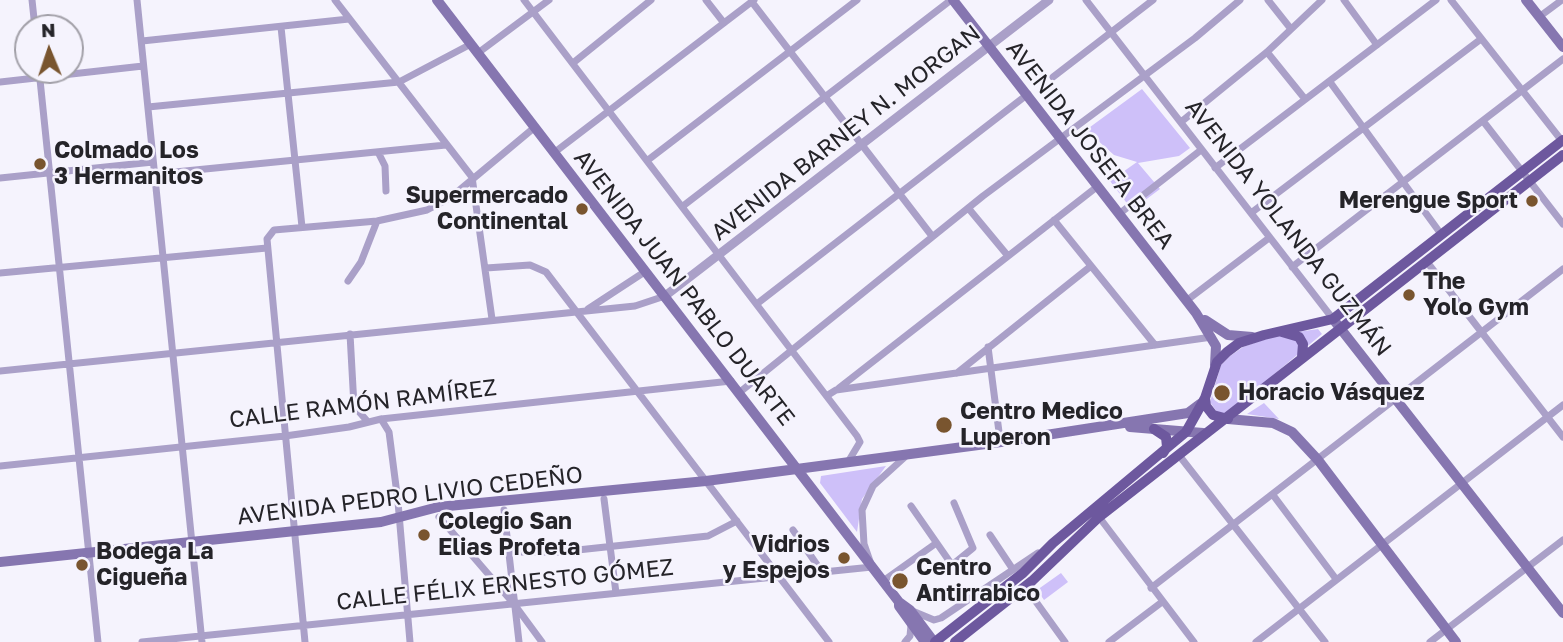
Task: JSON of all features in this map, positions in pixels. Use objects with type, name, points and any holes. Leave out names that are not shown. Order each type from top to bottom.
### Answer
[{"type":"main road","name":"AVENIDA JUAN PABLO DUARTE","points":[[437,0],[899,602],[910,610],[935,642]]},
{"type":"main road","name":"AVENIDA JOSEFA BREA","points":[[952,0],[1028,94],[1212,337]]},
{"type":"main road","points":[[1526,0],[1562,45]]},
{"type":"main road","points":[[955,642],[1098,517],[1427,262],[1563,141]]},
{"type":"main road","points":[[935,642],[1027,577],[1053,542],[1162,455],[1185,432],[1205,398],[1217,362],[1227,352],[1240,343],[1264,335],[1334,319],[1441,234],[1525,177],[1563,155]]},
{"type":"main road","name":"AVENIDA JOSEFA BREA","points":[[1196,313],[1228,335],[1245,338],[1264,335]]},
{"type":"main road","name":"AVENIDA YOLANDA GUZMÁN","points":[[1334,319],[1563,613]]},
{"type":"main road","points":[[1278,332],[1298,337],[1303,344],[1302,357]]},
{"type":"main road","points":[[1212,337],[1217,352],[1214,371]]},
{"type":"main road","points":[[1205,398],[1206,406],[1213,415],[1227,419],[1273,423],[1292,432],[1318,460],[1456,642]]},
{"type":"main road","name":"AVENIDA PEDRO LIVIO CEDEÑO","points":[[0,562],[295,531],[399,517],[430,508],[706,481],[908,455],[1188,413],[1205,398]]},
{"type":"main road","points":[[1112,426],[1203,433]]},
{"type":"main road","points":[[1154,429],[1166,437],[1167,447],[1162,455]]},
{"type":"main road","name":"AVENIDA JUAN PABLO DUARTE","points":[[899,602],[898,606],[925,642]]},
{"type":"street","points":[[137,0],[201,639]]},
{"type":"street","points":[[334,0],[472,177],[492,319]]},
{"type":"street","points":[[524,0],[793,348],[857,436],[860,442],[848,462]]},
{"type":"street","points":[[148,107],[399,82],[475,48],[550,0]]},
{"type":"street","points":[[573,63],[651,0]]},
{"type":"street","points":[[706,0],[724,23]]},
{"type":"street","points":[[648,160],[789,49],[857,0]]},
{"type":"street","points":[[683,206],[952,0]]},
{"type":"street","name":"AVENIDA BARNEY N. MORGAN","points":[[665,296],[1049,0]]},
{"type":"street","name":"AVENIDA YOLANDA GUZMÁN","points":[[1086,0],[1334,319]]},
{"type":"street","points":[[1053,77],[1153,0]]},
{"type":"street","points":[[740,392],[932,236],[1240,0]]},
{"type":"street","points":[[1268,0],[1291,29]]},
{"type":"street","points":[[1181,122],[1267,52],[1322,0]]},
{"type":"street","points":[[1344,0],[1377,45]]},
{"type":"street","points":[[1215,168],[1436,0]]},
{"type":"street","points":[[1451,0],[1563,141]]},
{"type":"street","points":[[1539,17],[1562,0]]},
{"type":"street","points":[[555,152],[753,1],[932,236]]},
{"type":"street","points":[[142,41],[348,19]]},
{"type":"street","points":[[281,27],[302,227]]},
{"type":"street","points":[[1251,214],[1481,38]]},
{"type":"street","points":[[1267,52],[1306,99]]},
{"type":"street","points":[[1292,267],[1563,59]]},
{"type":"street","points":[[84,71],[143,66]]},
{"type":"street","points":[[1330,82],[1441,234]]},
{"type":"street","points":[[40,84],[98,642]]},
{"type":"street","points":[[758,303],[1028,94]]},
{"type":"street","points":[[1483,121],[1563,224]]},
{"type":"street","points":[[305,642],[267,240],[274,230],[377,221],[427,211],[450,198],[472,177],[536,127]]},
{"type":"street","points":[[155,174],[446,145]]},
{"type":"street","points":[[1119,214],[1202,150]]},
{"type":"street","points":[[378,152],[385,166],[386,191]]},
{"type":"street","points":[[0,178],[153,162]]},
{"type":"street","points":[[828,395],[1098,186]]},
{"type":"street","points":[[969,209],[1008,256]]},
{"type":"street","points":[[1054,220],[1155,345]]},
{"type":"street","points":[[348,281],[361,262],[377,221]]},
{"type":"street","points":[[1186,301],[1269,237]]},
{"type":"street","points":[[0,273],[267,248]]},
{"type":"street","points":[[1427,262],[1563,437]]},
{"type":"street","points":[[486,268],[530,265],[546,272],[829,642]]},
{"type":"street","points":[[956,373],[1091,266]]},
{"type":"street","points":[[1152,588],[1563,269]]},
{"type":"street","points":[[587,310],[646,271]]},
{"type":"street","points":[[0,371],[642,305],[665,296]]},
{"type":"street","points":[[350,334],[354,406],[368,422]]},
{"type":"street","points":[[836,390],[1212,337]]},
{"type":"street","points":[[988,347],[999,432]]},
{"type":"street","name":"CALLE RAMÓN RAMÍREZ","points":[[0,466],[285,436],[381,419],[731,381]]},
{"type":"street","points":[[1256,642],[1563,405]]},
{"type":"street","points":[[381,419],[389,432],[410,642]]},
{"type":"street","points":[[1178,454],[1325,642]]},
{"type":"street","points":[[872,567],[861,522],[865,499],[883,474],[908,455]]},
{"type":"street","points":[[1273,495],[1336,579]]},
{"type":"street","points":[[604,499],[616,593]]},
{"type":"street","points":[[911,506],[951,565],[972,549],[954,503]]},
{"type":"street","points":[[504,510],[519,642]]},
{"type":"street","points":[[439,517],[514,604],[542,642]]},
{"type":"street","points":[[1098,517],[1194,642]]},
{"type":"street","points":[[510,552],[610,548],[708,536],[737,521]]},
{"type":"street","points":[[793,530],[822,572]]},
{"type":"street","points":[[990,535],[1012,568]]},
{"type":"street","points":[[1430,642],[1563,540]]},
{"type":"street","points":[[910,610],[934,620],[941,618],[1053,542]]},
{"type":"street","points":[[883,581],[935,544]]},
{"type":"street","name":"CALLE FÉLIX ERNESTO GÓMEZ","points":[[142,642],[201,639],[304,625],[872,567]]},
{"type":"street","points":[[1034,599],[1065,642]]},
{"type":"street","points":[[1109,642],[1162,602]]},
{"type":"street","points":[[905,642],[910,636],[911,625]]},
{"type":"shaded area","points":[[1142,89],[1190,148],[1179,156],[1138,163],[1160,189],[1132,210],[1110,181],[1137,162],[1114,155],[1086,130]]},
{"type":"shaded area","points":[[1318,329],[1322,334],[1227,414],[1217,412],[1210,402],[1221,365],[1230,356],[1243,347],[1277,335]]},
{"type":"shaded area","points":[[1264,403],[1279,419],[1247,414]]},
{"type":"shaded area","points":[[886,466],[862,499],[857,532],[820,483],[821,476]]},
{"type":"shaded area","points":[[1061,573],[1068,582],[1044,600],[1037,590]]},
{"type":"place","name":"Colmado Los 3 Hermanitos","points":[[40,164]]},
{"type":"place","name":"Merengue Sport","points":[[1532,201]]},
{"type":"place","name":"Supermercado Continental","points":[[582,209]]},
{"type":"place","name":"The Yolo Gym","points":[[1409,295]]},
{"type":"place","name":"Horacio Vásquez","points":[[1222,393]]},
{"type":"place","name":"Centro Medico Luperon","points":[[944,425]]},
{"type":"place","name":"Colegio San Elias Profeta","points":[[424,535]]},
{"type":"place","name":"Vidrios y Espejos","points":[[844,558]]},
{"type":"place","name":"Bodega La Cigueña","points":[[82,565]]},
{"type":"place","name":"Centro Antirrabico","points":[[900,581]]}]
